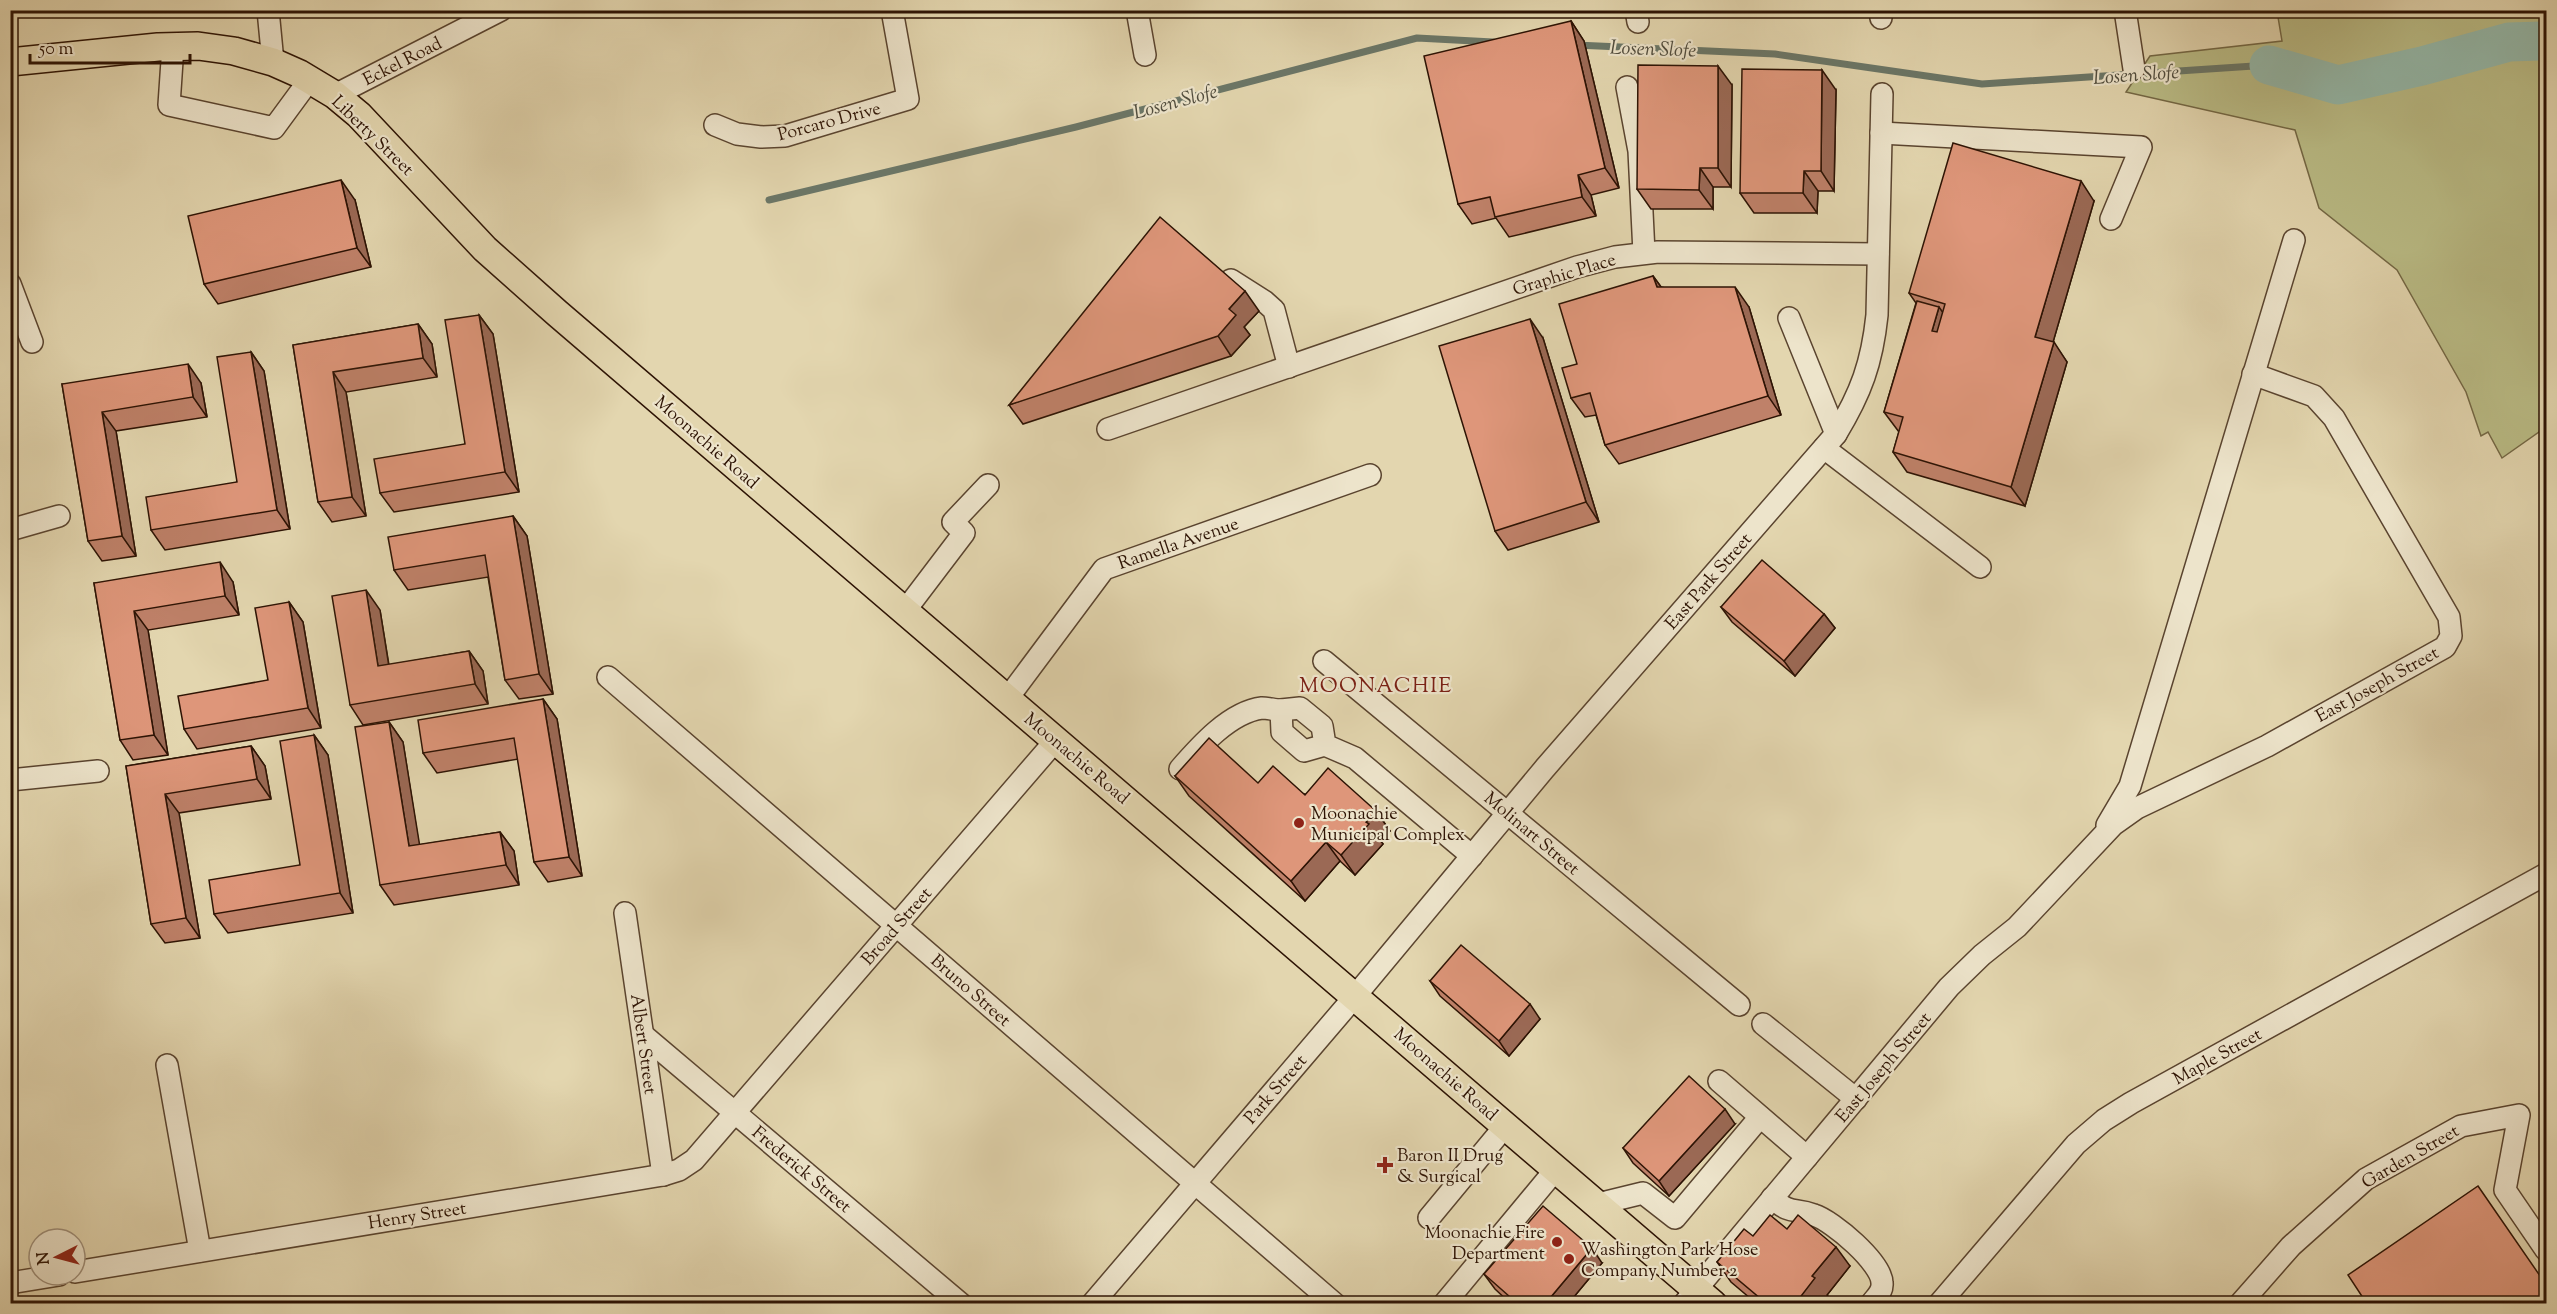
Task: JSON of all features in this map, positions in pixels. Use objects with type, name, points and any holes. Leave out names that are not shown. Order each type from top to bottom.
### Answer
[{"type":"main road","name":"Liberty Street","points":[[10,62],[173,46],[198,46],[234,51],[273,62],[335,95],[359,116],[445,207]]},
{"type":"main road","name":"Moonachie Road","points":[[445,207],[498,261],[904,612],[1557,1168],[1697,1298]]},
{"type":"street","points":[[268,10],[273,62]]},
{"type":"street","name":"Eckel Road","points":[[335,95],[501,10]]},
{"type":"street","name":"Porcaro Drive","points":[[715,125],[737,134],[785,136],[908,99],[892,10]]},
{"type":"street","points":[[1137,10],[1145,55]]},
{"type":"street","points":[[2125,10],[2134,69]]},
{"type":"street","points":[[173,46],[169,105],[274,128],[310,80]]},
{"type":"street","points":[[1626,87],[1639,151],[1644,254]]},
{"type":"street","name":"East Park Street","points":[[1356,995],[1508,813],[1830,441],[1854,403],[1867,374],[1873,346],[1882,94]]},
{"type":"street","points":[[1881,133],[2141,147],[2111,219]]},
{"type":"street","name":"East Joseph Street","points":[[2095,843],[2114,816],[2130,786],[2294,240]]},
{"type":"street","name":"Graphic Place","points":[[1108,429],[1577,267],[1658,252],[1878,254]]},
{"type":"street","points":[[1231,280],[1274,310],[1289,368]]},
{"type":"street","points":[[10,284],[32,342]]},
{"type":"street","points":[[1789,318],[1830,441],[1980,567]]},
{"type":"street","name":"East Joseph Street","points":[[1697,1298],[1772,1198],[1949,987],[1982,955],[2018,927],[2113,825],[2137,808],[2267,746],[2445,647],[2451,636],[2449,617],[2334,418],[2314,396],[2253,374]]},
{"type":"street","name":"Ramella Avenue","points":[[1007,699],[1104,569],[1370,475]]},
{"type":"street","points":[[904,612],[964,533],[953,522],[988,485]]},
{"type":"street","points":[[10,530],[58,516]]},
{"type":"street","name":"Molinart Street","points":[[1324,661],[1739,1005]]},
{"type":"street","name":"Bruno Street","points":[[608,677],[1335,1304]]},
{"type":"street","points":[[1180,769],[1208,737],[1244,714],[1263,708],[1281,710],[1300,708],[1322,726],[1325,745]]},
{"type":"street","points":[[1281,710],[1282,732],[1304,751],[1325,745],[1355,758],[1472,856]]},
{"type":"street","name":"Broad Street","points":[[735,1113],[1056,740]]},
{"type":"street","points":[[10,780],[98,771]]},
{"type":"street","name":"Maple Street","points":[[1939,1304],[2076,1144],[2104,1120],[2547,874]]},
{"type":"street","name":"Albert Street","points":[[626,913],[663,1175]]},
{"type":"street","name":"Park Street","points":[[1092,1304],[1356,995]]},
{"type":"street","points":[[1763,1024],[1856,1099]]},
{"type":"street","name":"Frederick Street","points":[[643,1035],[961,1304]]},
{"type":"street","points":[[167,1065],[200,1251]]},
{"type":"street","points":[[1719,1081],[1807,1157]]},
{"type":"street","name":"Henry Street","points":[[87,1270],[663,1175],[680,1170],[694,1160],[735,1113]]},
{"type":"street","name":"Garden Street","points":[[2240,1304],[2290,1246],[2366,1179],[2461,1126],[2519,1115],[2505,1190],[2547,1250]]},
{"type":"street","points":[[1598,1204],[1643,1193],[1675,1218],[1760,1117]]},
{"type":"street","points":[[1429,1218],[1506,1125]]},
{"type":"street","points":[[1444,1304],[1557,1168]]},
{"type":"street","points":[[1772,1198],[1784,1209],[1814,1214],[1855,1244],[1879,1271],[1882,1281],[1881,1291],[1871,1304]]},
{"type":"street","points":[[10,1283],[27,1280]]},
{"type":"green space","points":[[2277,11],[2546,11],[2546,427],[2502,458],[2488,432],[2481,436],[2466,392],[2397,270],[2319,208],[2295,130],[2126,92],[2150,56],[2282,41]]},
{"type":"building","points":[[1571,21],[1605,168],[1578,175],[1582,197],[1495,217],[1490,197],[1458,204],[1424,56]]},
{"type":"building","points":[[1638,65],[1718,66],[1718,168],[1700,168],[1699,190],[1637,189]]},
{"type":"building","points":[[1742,69],[1822,70],[1821,171],[1804,171],[1803,193],[1740,193]]},
{"type":"building","points":[[1953,143],[2081,181],[2035,337],[2054,342],[2011,487],[1893,452],[1903,417],[1884,412],[1917,301],[1939,307],[1932,331],[1937,332],[1945,304],[1909,293]]},
{"type":"building","points":[[341,180],[357,248],[204,284],[188,216]]},
{"type":"building","points":[[1160,217],[1245,291],[1229,309],[1236,315],[1218,336],[1009,405]]},
{"type":"building","points":[[1653,276],[1657,287],[1735,287],[1768,396],[1605,445],[1590,393],[1571,398],[1562,368],[1577,364],[1559,304]]},
{"type":"building","points":[[479,315],[505,472],[380,493],[374,459],[465,444],[445,320]]},
{"type":"building","points":[[1530,319],[1586,502],[1495,531],[1439,346]]},
{"type":"building","points":[[418,324],[423,358],[333,372],[352,497],[318,502],[293,345]]},
{"type":"building","points":[[251,352],[277,510],[151,530],[146,497],[237,482],[217,357]]},
{"type":"building","points":[[188,364],[193,397],[102,412],[122,536],[88,541],[62,384]]},
{"type":"building","points":[[513,516],[539,674],[505,680],[485,555],[394,570],[388,537]]},
{"type":"building","points":[[1762,560],[1824,614],[1784,661],[1721,607]]},
{"type":"building","points":[[220,562],[225,596],[134,611],[154,735],[120,740],[94,583]]},
{"type":"building","points":[[366,590],[378,666],[469,651],[475,684],[350,705],[332,596]]},
{"type":"building","points":[[289,602],[308,708],[184,729],[178,696],[268,680],[255,608]]},
{"type":"building","points":[[543,699],[569,857],[534,862],[514,738],[423,753],[418,720]]},
{"type":"building","points":[[389,722],[409,846],[500,832],[506,865],[380,885],[355,727]]},
{"type":"building","points":[[314,735],[340,893],[214,914],[209,880],[300,865],[280,741]]},
{"type":"building","name":"Moonachie Municipal Complex","points":[[1209,738],[1258,783],[1273,766],[1305,795],[1328,768],[1376,811],[1366,822],[1369,824],[1341,855],[1326,842],[1291,881],[1175,776]]},
{"type":"building","points":[[251,746],[257,779],[165,794],[186,918],[151,924],[126,766]]},
{"type":"building","points":[[1461,945],[1530,1004],[1499,1041],[1430,981]]},
{"type":"building","points":[[1689,1076],[1725,1109],[1659,1181],[1623,1148]]},
{"type":"building","points":[[2478,1186],[2547,1286],[2547,1304],[2367,1304],[2348,1275]]},
{"type":"building","name":"Moonachie Fire Department","points":[[1543,1206],[1592,1248],[1545,1304],[1518,1304],[1484,1274]]},
{"type":"building","points":[[1770,1215],[1787,1229],[1798,1215],[1836,1247],[1812,1276],[1815,1278],[1795,1304],[1767,1304],[1717,1262],[1744,1229],[1753,1236]]},
{"type":"waterway","name":"Losen Slofe","points":[[769,200],[1076,127],[1417,38],[1493,42]]},
{"type":"waterway","name":"Losen Slofe","points":[[2269,65],[2338,85],[2422,66],[2509,42],[2546,41]]},
{"type":"waterway","name":"Losen Slofe","points":[[1576,45],[1775,54],[1982,84],[2269,65]]},
{"type":"place","name":"Moonachie Municipal Complex","points":[[1299,823]]},
{"type":"place","name":"Baron II Drug & Surgical","points":[[1385,1165]]},
{"type":"place","name":"Moonachie Fire Department","points":[[1557,1242]]},
{"type":"place","name":"Washington Park Hose Company Number 2","points":[[1569,1259]]},
{"type":"district","name":"MOONACHIE","points":[[1376,685]]}]
